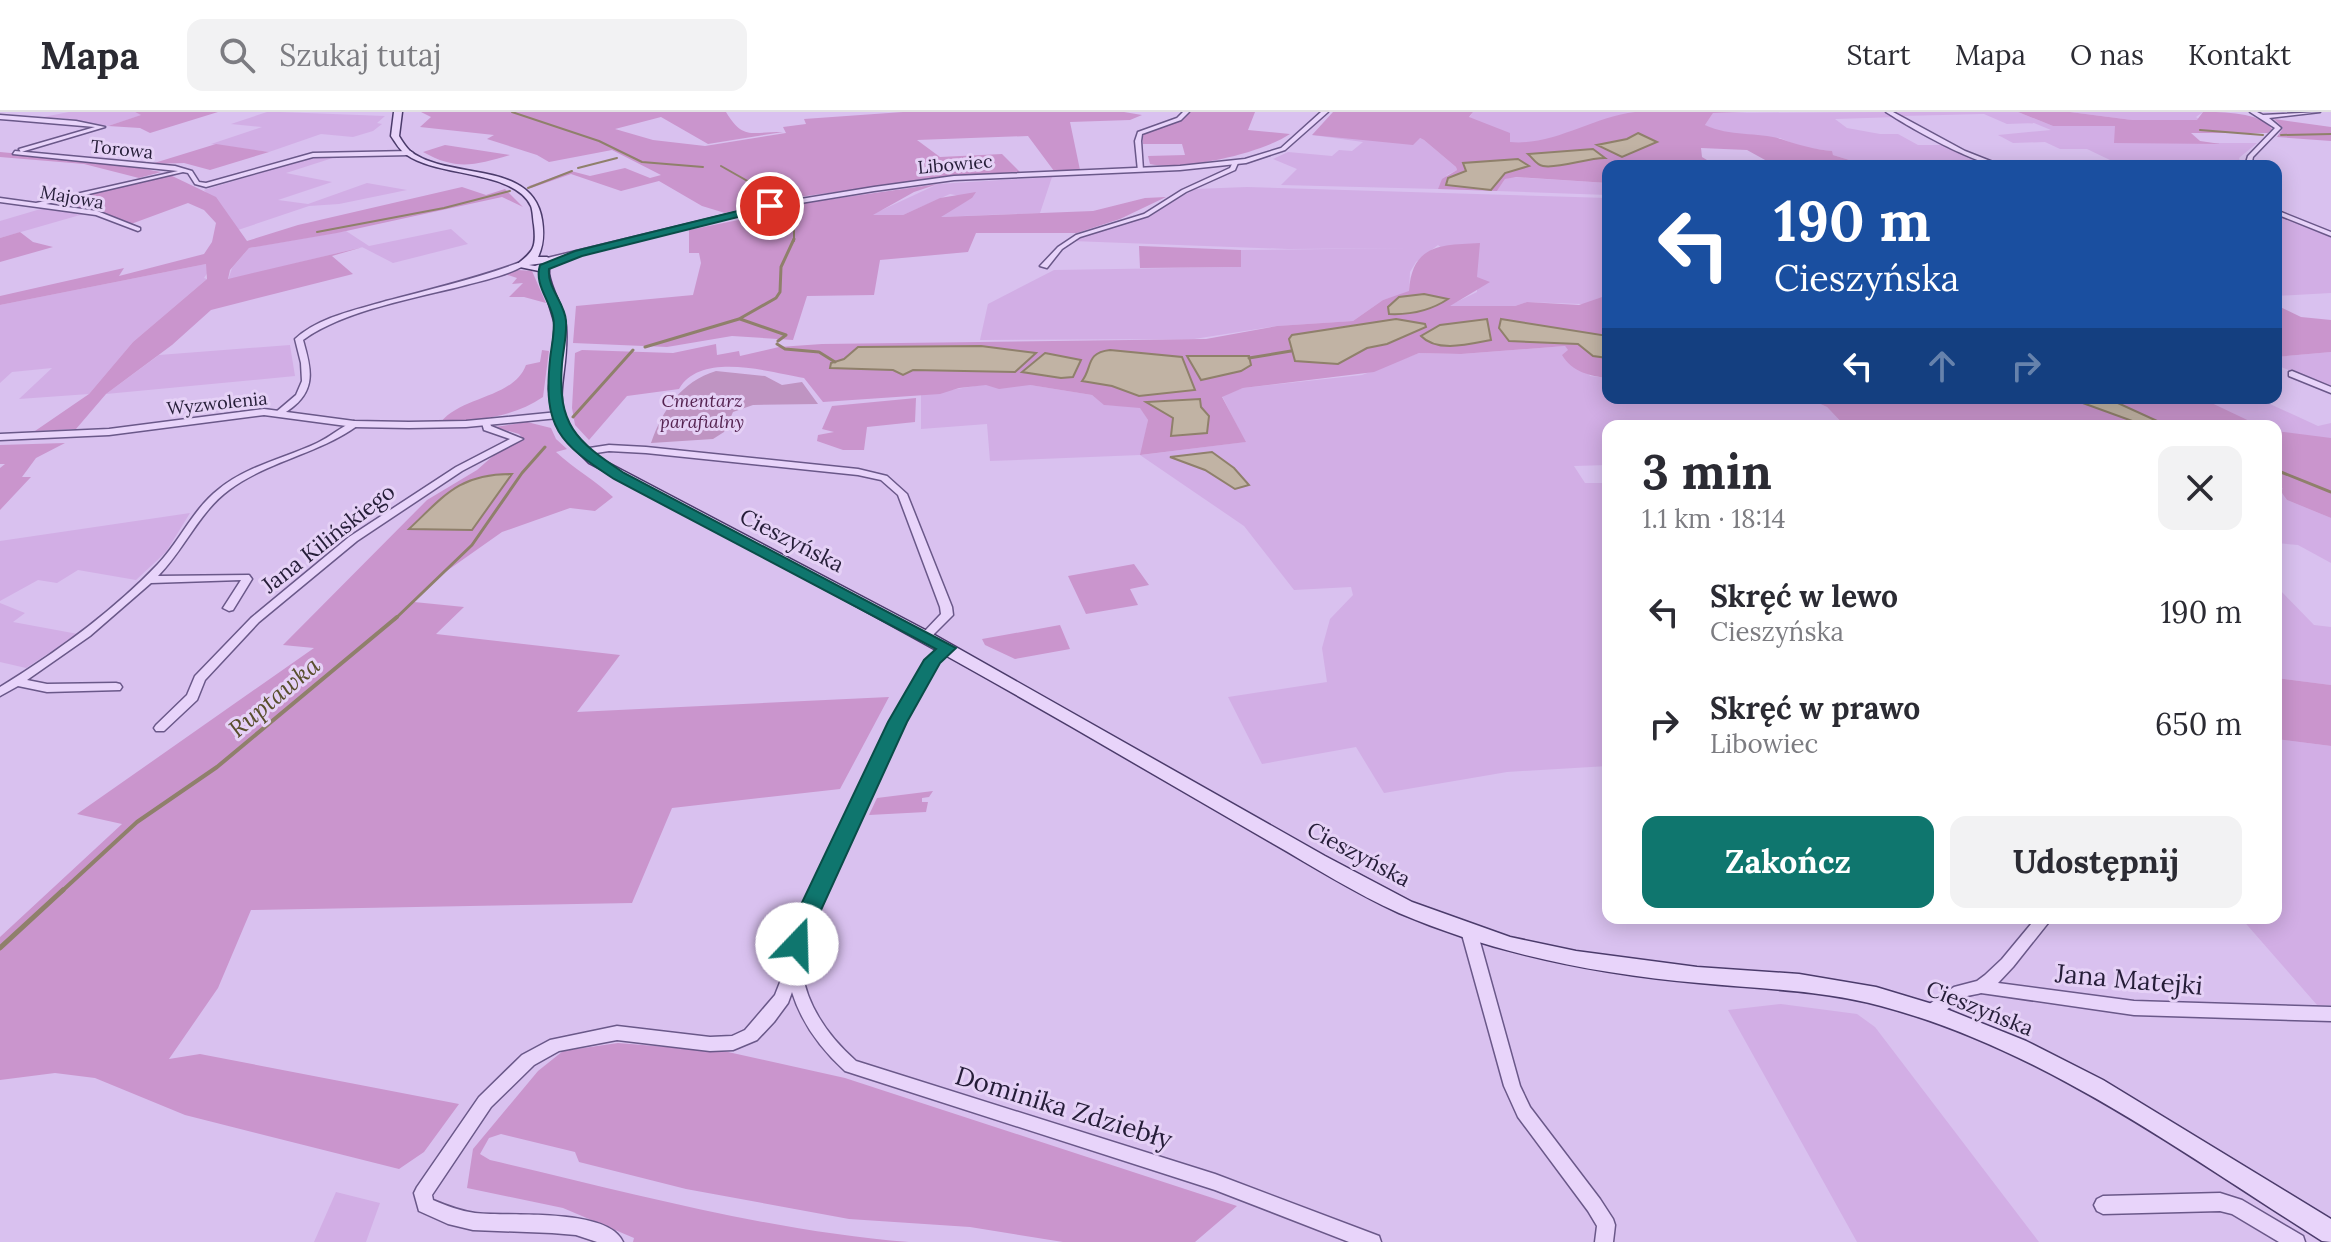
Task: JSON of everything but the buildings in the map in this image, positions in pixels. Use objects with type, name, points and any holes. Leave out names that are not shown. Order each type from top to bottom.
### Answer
[{"type":"main road","points":[[398,112],[395,136],[402,148],[432,162],[495,179],[523,192],[540,213],[537,264],[560,319],[554,390],[556,411]]},
{"type":"main road","name":"Cieszyńska","points":[[556,411],[568,435],[583,452],[619,476],[948,648],[1329,867],[1405,907],[1469,931],[1576,959],[1697,975],[1799,982],[1876,996],[1931,1012],[2018,1047],[2095,1087],[2331,1233]]},
{"type":"street","points":[[1140,170],[1140,133],[1179,119],[1186,112]]},
{"type":"street","name":"Libowiec","points":[[537,264],[814,198],[949,179],[1235,163],[1283,149],[1325,112]]},
{"type":"street","points":[[1889,112],[1984,160]]},
{"type":"street","points":[[2249,160],[2278,128],[2253,112]]},
{"type":"street","points":[[2263,117],[2317,112]]},
{"type":"street","name":"Torowa","points":[[0,117],[60,120],[102,127],[15,153],[186,171],[194,174],[197,183],[211,184],[313,155],[410,153]]},
{"type":"street","points":[[1044,266],[1067,242],[1146,215],[1184,191],[1233,169],[1235,163]]},
{"type":"street","points":[[35,205],[186,171]]},
{"type":"street","name":"Majowa","points":[[0,200],[97,213],[138,229]]},
{"type":"street","points":[[2282,214],[2331,234]]},
{"type":"street","points":[[280,412],[299,400],[306,390],[305,361],[299,339],[307,331],[341,318],[537,264]]},
{"type":"street","points":[[2292,374],[2331,390]]},
{"type":"street","name":"Wyzwolenia","points":[[0,437],[109,432],[256,412],[280,412],[354,424],[486,423],[556,411]]},
{"type":"street","name":"Jana Kilińskiego","points":[[160,728],[193,697],[199,679],[255,620],[353,539],[459,469],[518,439],[487,428],[486,423]]},
{"type":"street","points":[[0,692],[96,624],[147,580],[178,547],[205,508],[228,486],[252,473],[320,447],[354,424]]},
{"type":"street","points":[[583,452],[609,448],[646,450],[858,472],[884,478],[902,494],[946,607],[947,615],[943,623],[926,636]]},
{"type":"street","points":[[147,580],[245,577],[243,589],[229,608]]},
{"type":"street","name":"Dominika Zdziebły","points":[[614,1242],[606,1234],[587,1228],[483,1227],[443,1218],[425,1205],[423,1193],[485,1102],[528,1060],[556,1045],[617,1033],[710,1044],[733,1043],[751,1035],[782,998],[794,967],[798,934],[865,789],[933,660],[948,648]]},
{"type":"street","points":[[17,682],[47,688],[116,687]]},
{"type":"street","points":[[1931,1012],[1960,991],[1981,987],[2001,973],[2040,924]]},
{"type":"street","points":[[1469,931],[1512,1086],[1524,1112],[1606,1225],[1604,1242]]},
{"type":"street","name":"Dominika Zdziebły","points":[[794,967],[799,996],[812,1023],[832,1051],[851,1066],[1215,1182],[1372,1242]]},
{"type":"street","name":"Jana Matejki","points":[[1981,987],[2134,1008],[2331,1014]]},
{"type":"street","points":[[2103,1205],[2220,1202],[2236,1206],[2296,1242]]},
{"type":"shaded area","points":[[69,112],[135,112],[142,115],[108,126],[62,118],[38,118]]},
{"type":"shaded area","points":[[135,112],[218,112],[150,133],[140,128],[108,126],[141,115]]},
{"type":"shaded area","points":[[267,112],[385,116],[377,123],[382,124],[373,131],[353,137],[321,134],[269,152],[211,144],[262,127],[231,124]]},
{"type":"shaded area","points":[[421,112],[726,112],[743,131],[783,132],[708,144],[661,117],[615,129],[653,140],[705,146],[786,133],[783,127],[806,124],[804,119],[903,112],[1124,112],[1142,115],[1130,120],[1070,122],[1080,170],[1054,171],[1028,136],[917,140],[940,157],[1002,154],[1021,173],[910,182],[769,201],[765,197],[769,202],[725,213],[702,206],[659,181],[621,191],[571,174],[531,188],[529,186],[571,171],[590,176],[625,168],[650,178],[661,175],[612,150],[549,162],[487,139],[494,135],[420,127],[431,117]]},
{"type":"shaded area","points":[[1188,112],[1255,112],[1248,130],[1290,134],[1261,148],[1222,159],[1182,165],[1150,164],[1148,156],[1185,155],[1182,144],[1143,144],[1142,134],[1178,122]]},
{"type":"shaded area","points":[[1333,112],[1473,112],[1469,117],[1510,133],[1510,142],[1526,142],[1558,136],[1604,119],[1635,112],[1747,112],[1713,113],[1705,125],[1832,151],[1833,155],[1849,160],[1765,160],[1747,150],[1701,148],[1702,157],[1707,160],[1602,160],[1602,183],[1516,177],[1505,179],[1497,191],[1438,189],[1442,179],[1457,170],[1456,167],[1420,138],[1413,145],[1312,135]]},
{"type":"shaded area","points":[[1473,112],[1648,112],[1516,150],[1502,132],[1469,118]]},
{"type":"shaded area","points":[[1888,112],[1898,117],[1835,119],[1847,128],[1898,134],[1918,145],[1945,145],[1979,160],[1849,160],[1833,155],[1831,151],[1801,147],[1780,138],[1724,135],[1705,125],[1713,113]]},
{"type":"shaded area","points":[[1894,112],[2018,112],[2053,126],[2115,126],[2115,143],[2257,143],[2240,160],[2110,160],[2087,149],[2060,149],[2045,142],[2013,143],[1998,135],[2051,130],[2034,123],[2007,124],[1984,114],[1901,116]]},
{"type":"shaded area","points":[[2018,112],[2070,112],[2132,120],[2197,120],[2203,112],[2230,113],[2259,119],[2272,129],[2268,133],[2191,133],[2200,141],[2221,144],[2114,143],[2115,126],[2053,126]]},
{"type":"shaded area","points":[[2070,112],[2203,112],[2196,117],[2200,120],[2132,120]]},
{"type":"shaded area","points":[[2274,119],[2331,127],[2331,141],[2277,137],[2283,128]]},
{"type":"shaded area","points":[[1638,133],[1657,142],[1622,157],[1597,145],[1627,139]]},
{"type":"shaded area","points":[[1411,134],[1424,140],[1456,167],[1457,170],[1447,175],[1438,189],[1281,185],[1297,169],[1273,159],[1288,152],[1332,156],[1339,150],[1352,151],[1363,142],[1312,135]]},
{"type":"shaded area","points":[[216,144],[269,152],[210,170],[184,163],[151,164]]},
{"type":"shaded area","points":[[445,145],[510,155],[456,164],[423,152]]},
{"type":"shaded area","points":[[1593,149],[1605,158],[1549,167],[1538,164],[1528,154]]},
{"type":"shaded area","points":[[0,152],[106,162],[161,172],[139,178],[84,164],[0,157]]},
{"type":"shaded area","points":[[320,155],[342,155],[286,173],[332,182],[278,200],[308,204],[367,183],[407,190],[339,204],[309,206],[238,230],[204,190]]},
{"type":"shaded area","points":[[1518,159],[1529,166],[1505,173],[1491,190],[1446,185],[1448,178],[1466,171],[1463,163]]},
{"type":"shaded area","points":[[168,174],[216,197],[247,241],[298,225],[462,187],[486,195],[505,189],[523,207],[502,197],[337,233],[249,248],[230,270],[228,279],[363,247],[332,256],[353,274],[211,310],[172,345],[106,394],[76,429],[35,431],[89,394],[133,342],[207,279],[206,264],[0,305],[0,296],[124,268],[119,276],[204,254],[212,242],[216,223],[204,210],[188,203],[131,224],[101,211],[48,204],[103,187],[146,182],[143,180]]},
{"type":"shaded area","points":[[1052,177],[1040,213],[938,217],[972,198],[950,194],[903,215],[869,216],[938,184]]},
{"type":"shaded area","points":[[1505,179],[1602,183],[1602,195],[1497,191]]},
{"type":"shaded area","points":[[938,184],[914,192],[873,215],[903,215],[940,198],[976,192],[972,198],[941,217],[1093,211],[1145,198],[1166,197],[1120,219],[1077,233],[976,233],[968,252],[880,260],[874,295],[807,296],[793,340],[732,336],[667,347],[573,343],[576,306],[693,295],[701,263],[699,253],[689,253],[689,230],[772,213],[797,204]]},
{"type":"shaded area","points":[[1247,187],[1602,198],[1602,305],[1527,302],[1515,306],[1448,306],[1477,292],[1477,277],[1438,245],[1416,262],[1410,272],[1409,292],[1383,300],[1353,321],[1277,326],[1194,339],[980,340],[988,304],[1054,270],[1241,267],[1241,250],[1414,248],[1288,249],[1072,241],[1150,214],[1195,189]]},
{"type":"shaded area","points":[[44,208],[87,213],[0,238],[0,221]]},
{"type":"shaded area","points":[[2282,217],[2331,237],[2331,293],[2282,296]]},
{"type":"shaded area","points":[[451,229],[468,244],[393,263],[362,247],[228,280],[232,268],[249,248],[346,231],[369,246]]},
{"type":"shaded area","points":[[20,232],[33,242],[53,247],[0,262],[0,238]]},
{"type":"shaded area","points":[[1480,243],[1477,277],[1490,282],[1450,306],[1515,306],[1527,302],[1579,305],[1602,297],[1602,377],[1576,369],[1566,361],[1562,355],[1568,350],[1565,346],[1461,354],[1419,353],[1374,372],[1243,388],[1222,397],[1246,442],[1140,455],[1148,420],[1140,408],[1104,405],[1092,395],[1030,385],[999,389],[986,385],[940,394],[823,402],[804,378],[737,367],[703,370],[689,377],[679,389],[627,396],[589,440],[575,425],[572,408],[575,353],[582,350],[673,353],[716,344],[717,355],[739,351],[740,356],[779,347],[822,344],[1206,339],[1277,326],[1353,321],[1383,300],[1409,291],[1411,276],[1422,256],[1431,250]]},
{"type":"shaded area","points":[[1139,246],[1241,250],[1241,267],[1140,268]]},
{"type":"shaded area","points":[[206,264],[208,272],[204,278],[207,279],[133,342],[89,394],[19,399],[52,368],[12,372],[0,383],[0,305]]},
{"type":"shaded area","points":[[518,270],[532,271],[546,303],[524,297],[509,297],[523,283],[512,284],[517,278],[505,274]]},
{"type":"shaded area","points":[[1424,294],[1448,299],[1420,311],[1389,314],[1388,307],[1399,297]]},
{"type":"shaded area","points":[[2282,308],[2301,317],[2331,320],[2331,352],[2282,356]]},
{"type":"shaded area","points":[[1396,319],[1425,324],[1426,327],[1387,344],[1367,348],[1338,364],[1295,361],[1289,339],[1292,335]]},
{"type":"shaded area","points":[[1487,319],[1491,340],[1445,346],[1421,336],[1440,325]]},
{"type":"shaded area","points":[[1501,319],[1602,335],[1602,357],[1593,356],[1578,344],[1509,341],[1499,328]]},
{"type":"shaded area","points":[[290,345],[295,376],[106,394],[159,355]]},
{"type":"shaded area","points":[[981,346],[1036,353],[1015,372],[913,370],[903,375],[893,370],[830,368],[831,363],[844,359],[858,347]]},
{"type":"shaded area","points":[[1565,346],[1590,376],[1602,377],[1602,404],[1820,404],[1839,420],[1602,420],[1602,465],[1574,466],[1585,483],[1602,483],[1602,766],[1507,772],[1384,793],[1356,747],[1262,764],[1228,697],[1327,682],[1322,648],[1330,619],[1353,595],[1351,587],[1294,590],[1244,526],[1140,455],[990,461],[987,424],[921,429],[921,395],[987,384],[1030,385],[1092,395],[1105,405],[1140,407],[1148,420],[1141,455],[1245,442],[1222,396],[1243,388],[1362,375],[1419,353],[1461,354]]},
{"type":"shaded area","points":[[542,350],[549,351],[543,397],[507,414],[441,422],[461,407],[511,384],[526,365],[540,362]]},
{"type":"shaded area","points":[[1110,350],[1182,357],[1195,390],[1139,396],[1112,386],[1082,381],[1093,357]]},
{"type":"shaded area","points":[[2331,352],[2331,387],[2282,367],[2282,356]]},
{"type":"shaded area","points":[[1045,353],[1081,360],[1073,377],[1022,372]]},
{"type":"shaded area","points":[[1187,356],[1249,356],[1251,365],[1241,371],[1201,380]]},
{"type":"shaded area","points":[[916,398],[915,422],[867,427],[864,450],[843,450],[817,441],[818,435],[834,432],[822,429],[832,406]]},
{"type":"shaded area","points":[[1200,399],[1201,407],[1209,416],[1207,433],[1171,436],[1173,418],[1146,402]]},
{"type":"shaded area","points":[[1820,404],[2214,404],[2247,420],[1839,420]]},
{"type":"shaded area","points":[[2086,404],[2120,404],[2155,420],[2130,420]]},
{"type":"shaded area","points":[[2208,404],[2270,404],[2318,426],[2331,423],[2331,441],[2282,433],[2282,420],[2243,420]]},
{"type":"shaded area","points":[[527,422],[551,428],[556,439],[567,449],[556,452],[613,497],[595,511],[570,508],[502,532],[441,575],[414,602],[464,607],[436,634],[620,655],[577,712],[889,697],[840,789],[672,808],[632,903],[251,910],[218,988],[169,1059],[200,1054],[459,1104],[424,1152],[399,1169],[185,1115],[95,1078],[55,1073],[0,1080],[0,937],[122,824],[77,814],[314,648],[283,645],[427,500],[477,470],[502,448],[524,440],[519,434],[495,427]]},
{"type":"shaded area","points":[[2282,432],[2331,438],[2331,518],[2287,500],[2283,489]]},
{"type":"shaded area","points":[[65,443],[36,458],[22,477],[31,477],[0,510],[0,468],[5,464],[0,464],[0,445]]},
{"type":"shaded area","points":[[1212,452],[1234,468],[1249,485],[1235,489],[1205,470],[1170,457]]},
{"type":"shaded area","points":[[512,474],[472,530],[409,529],[443,497],[466,482]]},
{"type":"shaded area","points":[[2282,489],[2287,500],[2331,518],[2331,563],[2298,545],[2282,544]]},
{"type":"shaded area","points":[[190,513],[166,552],[136,580],[78,570],[57,583],[38,580],[0,601],[0,541]]},
{"type":"shaded area","points":[[1134,564],[1149,585],[1130,589],[1138,605],[1086,614],[1068,576]]},
{"type":"shaded area","points":[[2282,592],[2314,625],[2331,627],[2331,685],[2282,679]]},
{"type":"shaded area","points":[[0,603],[25,613],[13,622],[78,634],[26,668],[0,662]]},
{"type":"shaded area","points":[[1060,625],[1070,649],[1015,659],[985,645],[982,639]]},
{"type":"shaded area","points":[[2282,679],[2331,685],[2331,746],[2282,740]]},
{"type":"shaded area","points":[[2282,740],[2331,746],[2331,1005],[2317,1005],[2246,924],[2282,924]]},
{"type":"shaded area","points":[[933,791],[929,797],[922,798],[922,802],[928,802],[926,812],[869,815],[877,798]]},
{"type":"shaded area","points":[[1781,1004],[1857,1014],[1875,1027],[2039,1242],[1857,1242],[1728,1010]]},
{"type":"shaded area","points":[[618,1043],[728,1052],[845,1078],[1237,1206],[1195,1242],[1063,1242],[970,1227],[849,1219],[686,1189],[579,1162],[575,1152],[501,1134],[489,1138],[480,1154],[490,1160],[751,1220],[909,1242],[633,1242],[634,1238],[563,1208],[467,1188],[473,1149],[538,1071],[563,1051]]},
{"type":"shaded area","points":[[336,1192],[380,1203],[366,1242],[314,1242]]},
{"type":"green space","name":"Cmentarz parafialny","points":[[716,371],[765,376],[782,385],[802,382],[818,404],[753,405],[733,412],[724,432],[713,439],[651,443],[661,419],[675,398],[693,382]]},
{"type":"waterway","name":"Ruptawka","points":[[512,112],[599,141],[642,162],[703,167]]},
{"type":"waterway","points":[[2200,130],[2263,135]]},
{"type":"waterway","points":[[2281,135],[2331,134]]},
{"type":"waterway","points":[[578,168],[617,158]]},
{"type":"waterway","name":"Ruptawka","points":[[721,166],[765,191]]},
{"type":"waterway","points":[[528,188],[572,171]]},
{"type":"waterway","points":[[317,232],[444,208],[510,191]]},
{"type":"waterway","name":"Ruptawka","points":[[762,195],[769,202]]},
{"type":"waterway","name":"Ruptawka","points":[[776,209],[774,212],[794,225],[794,239]]},
{"type":"waterway","name":"Ruptawka","points":[[645,347],[739,319],[776,298],[780,292],[781,267],[794,239]]},
{"type":"waterway","points":[[740,319],[786,335],[778,341]]},
{"type":"waterway","points":[[777,344],[785,349],[819,352],[835,362]]},
{"type":"waterway","name":"Ruptawka","points":[[573,417],[633,350]]},
{"type":"waterway","points":[[1249,358],[1291,351]]},
{"type":"waterway","name":"Ruptawka","points":[[395,619],[472,545],[522,473],[545,447]]},
{"type":"waterway","points":[[2282,472],[2331,492]]},
{"type":"waterway","name":"Ruptawka","points":[[61,892],[137,822],[217,767],[397,617]]},
{"type":"waterway","name":"Ruptawka","points":[[0,948],[63,890]]},
{"type":"route","points":[[770,206],[578,254],[544,267],[543,277],[561,325],[554,390],[556,411],[571,440],[583,452],[619,476],[948,648],[933,660],[897,722],[798,934],[797,944]]}]
